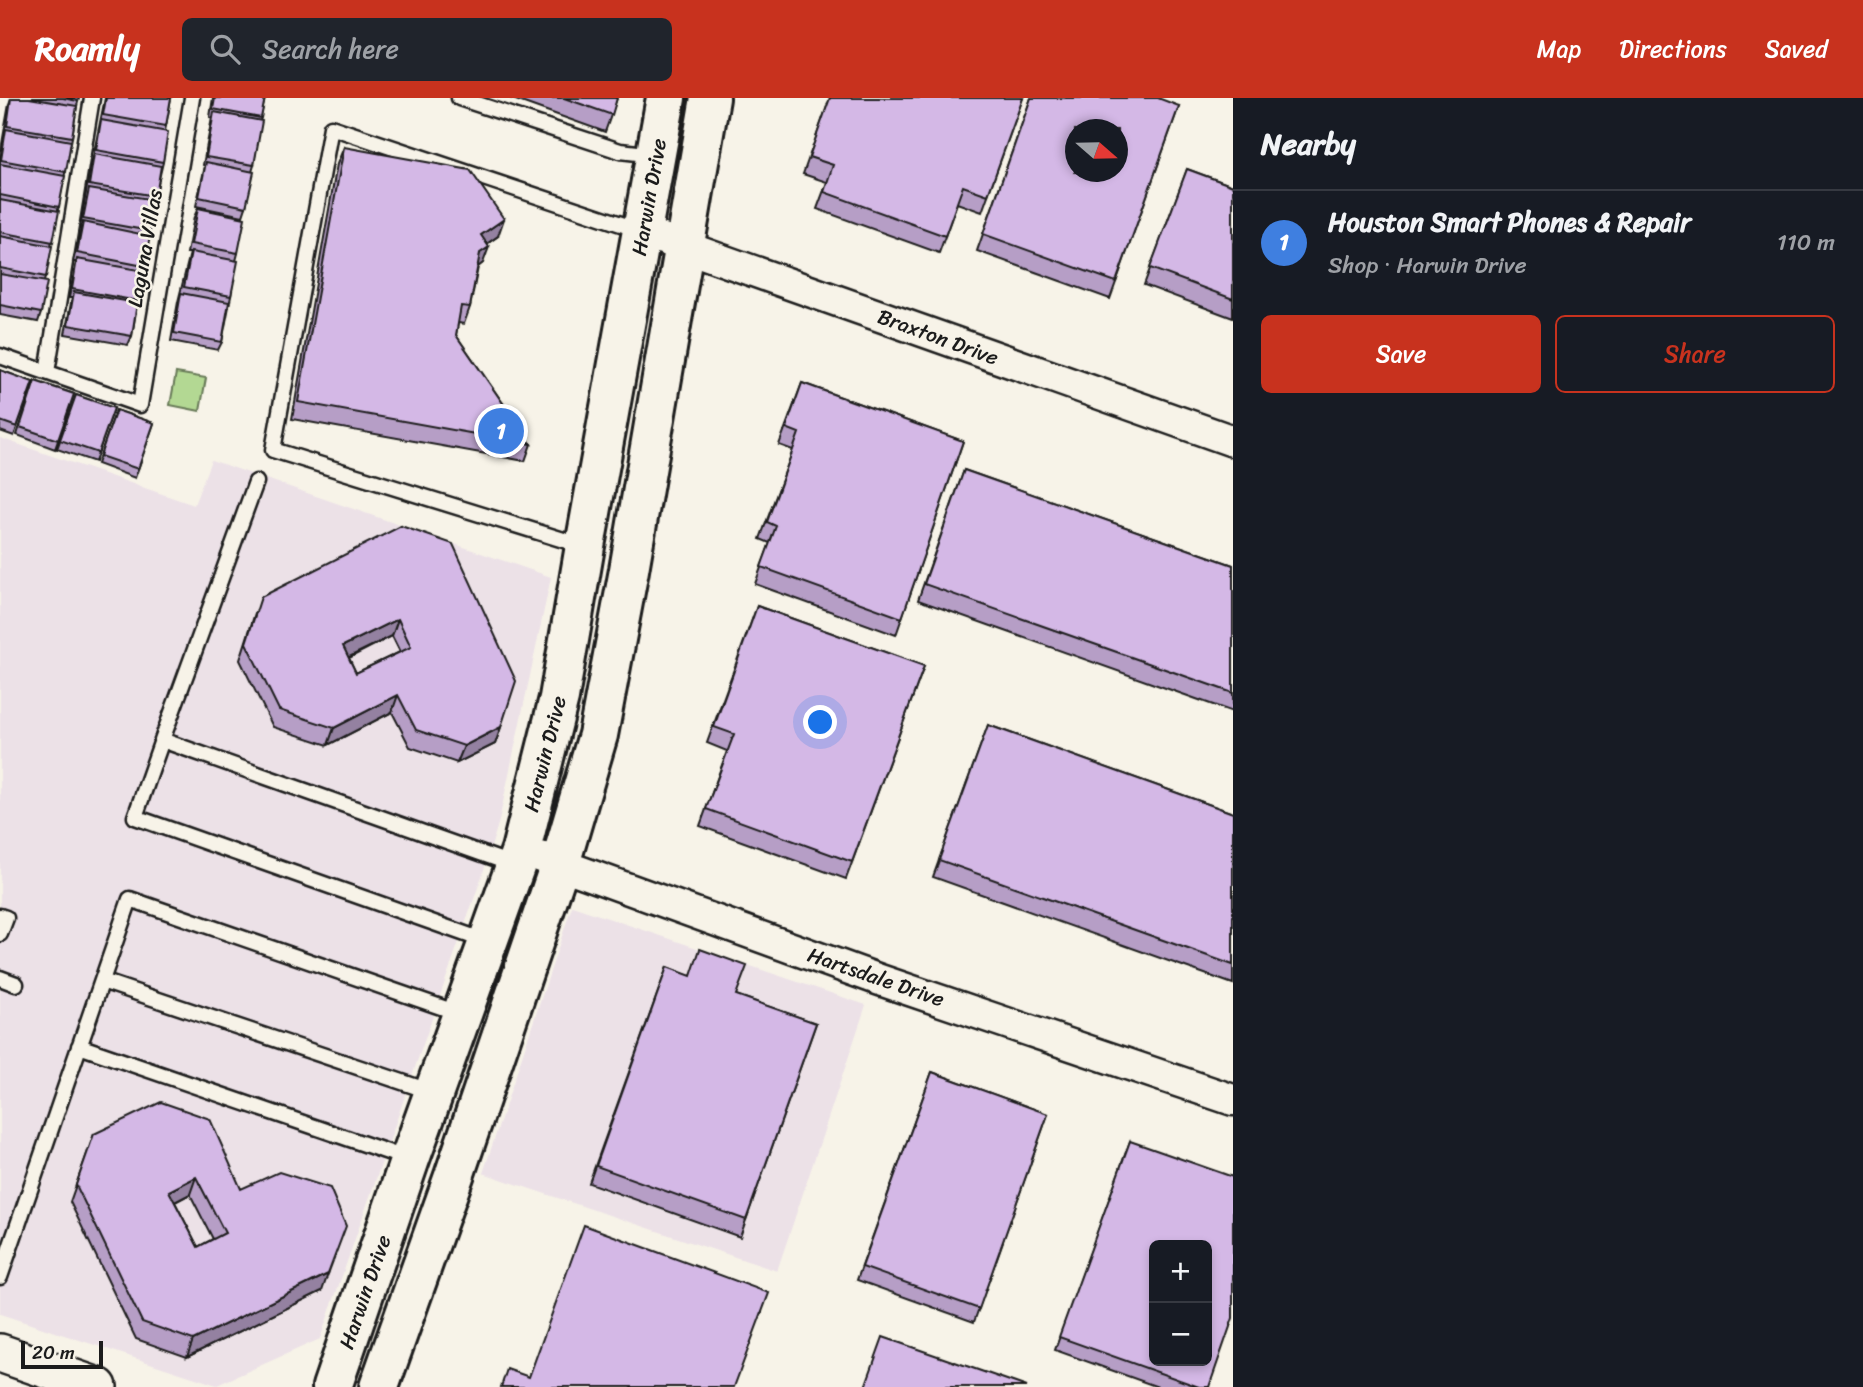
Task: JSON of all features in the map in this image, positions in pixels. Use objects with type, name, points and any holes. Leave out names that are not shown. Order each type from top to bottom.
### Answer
[{"type":"main road","name":"Harwin Drive","points":[[332,1387],[518,858],[559,698],[666,98]]},
{"type":"main road","name":"Harwin Drive","points":[[379,1387],[560,863],[598,735],[710,98]]},
{"type":"main road","points":[[410,1159],[454,1176]]},
{"type":"street","name":"Braxton Drive","points":[[643,232],[1233,441]]},
{"type":"street","name":"Hartsdale Drive","points":[[518,858],[560,863],[880,980],[1233,1100]]},
{"type":"street","points":[[0,1353],[98,1387]]},
{"type":"lane","points":[[0,356],[47,372],[92,98]]},
{"type":"lane","name":"Laguna Villas","points":[[47,372],[140,405],[192,98]]},
{"type":"lane","points":[[459,98],[621,151],[656,155]]},
{"type":"lane","points":[[584,546],[273,450],[331,127],[643,232]]},
{"type":"lane","points":[[256,482],[135,817],[488,942]]},
{"type":"lane","points":[[162,740],[518,858]]},
{"type":"lane","points":[[0,1277],[130,900],[462,1015]]},
{"type":"lane","points":[[0,916],[6,918],[0,934]]},
{"type":"lane","points":[[0,978],[16,984]]},
{"type":"lane","points":[[102,981],[434,1092]]},
{"type":"lane","points":[[79,1046],[410,1159]]},
{"type":"shaded area","points":[[0,438],[194,505],[211,460],[551,577],[499,821],[320,1339],[217,1385],[0,1314]]},
{"type":"shaded area","points":[[572,906],[866,1005],[777,1271],[483,1173]]},
{"type":"green space","points":[[176,373],[206,378],[200,411],[170,405]]},
{"type":"building","points":[[11,98],[29,98],[77,106],[72,137],[7,126]]},
{"type":"building","points":[[106,98],[171,98],[166,126],[103,115]]},
{"type":"building","points":[[215,98],[265,98],[261,118],[213,109]]},
{"type":"building","points":[[564,98],[617,98],[612,115]]},
{"type":"building","points":[[830,98],[1023,98],[988,195],[963,186],[945,236],[824,192],[833,165],[809,157]]},
{"type":"building","points":[[1031,98],[1158,98],[1179,106],[1116,282],[983,234]]},
{"type":"building","points":[[214,112],[262,121],[254,165],[206,157]]},
{"type":"building","points":[[101,120],[168,132],[163,162],[96,150]]},
{"type":"building","points":[[6,129],[71,141],[66,172],[1,160]]},
{"type":"building","points":[[344,147],[470,170],[504,219],[481,235],[489,247],[480,253],[470,307],[461,306],[456,335],[531,444],[298,402]]},
{"type":"building","points":[[94,154],[161,166],[156,196],[89,185]]},
{"type":"building","points":[[206,162],[254,172],[246,207],[199,197]]},
{"type":"building","points":[[0,164],[65,176],[59,207],[0,195]]},
{"type":"building","points":[[1187,169],[1233,186],[1233,299],[1150,268]]},
{"type":"building","points":[[89,189],[155,200],[150,231],[83,219]]},
{"type":"building","points":[[0,200],[59,211],[53,242],[0,232]]},
{"type":"building","points":[[198,208],[245,218],[238,253],[191,244]]},
{"type":"building","points":[[83,222],[150,236],[144,266],[77,253]]},
{"type":"building","points":[[0,236],[52,246],[46,277],[0,268]]},
{"type":"building","points":[[191,252],[238,261],[231,296],[184,287]]},
{"type":"building","points":[[77,259],[144,271],[138,301],[72,289]]},
{"type":"building","points":[[0,274],[47,282],[41,313],[0,305]]},
{"type":"building","points":[[74,292],[137,303],[132,336],[68,325]]},
{"type":"building","points":[[181,293],[229,302],[222,342],[174,333]]},
{"type":"building","points":[[0,370],[33,382],[17,427],[0,421]]},
{"type":"building","points":[[35,381],[74,394],[58,440],[20,427]]},
{"type":"building","points":[[802,383],[963,441],[902,618],[761,567],[776,526],[767,522],[799,433],[786,428]]},
{"type":"building","points":[[76,395],[114,408],[98,453],[60,440]]},
{"type":"building","points":[[116,410],[154,423],[138,469],[100,456]]},
{"type":"building","points":[[964,470],[1233,565],[1233,693],[924,584]]},
{"type":"building","points":[[401,526],[453,544],[516,681],[501,727],[464,746],[416,730],[398,695],[334,728],[279,710],[246,643],[261,597]],"holes":[[[398,619],[411,647],[356,673],[343,646]]]},
{"type":"building","points":[[757,606],[924,666],[852,862],[706,809],[734,734],[714,727]]},
{"type":"building","points":[[988,725],[1233,813],[1233,965],[939,860]]},
{"type":"building","points":[[700,949],[747,966],[736,995],[816,1023],[746,1220],[596,1166],[667,967],[691,976]]},
{"type":"building","points":[[932,1072],[1048,1114],[979,1309],[862,1267]]},
{"type":"building","points":[[161,1102],[210,1119],[241,1189],[279,1172],[330,1188],[346,1226],[328,1274],[193,1340],[142,1322],[76,1185],[94,1134]],"holes":[[[196,1177],[225,1233],[198,1247],[169,1191]]]},
{"type":"building","points":[[1130,1141],[1233,1177],[1233,1318],[1209,1387],[1199,1387],[1059,1337]]},
{"type":"building","points":[[584,1225],[769,1293],[734,1387],[501,1387],[507,1369],[529,1377]]},
{"type":"building","points":[[883,1337],[1027,1387],[865,1387]]},
{"type":"place","name":"Houston Smart Phones & Repair","points":[[501,431]]}]
